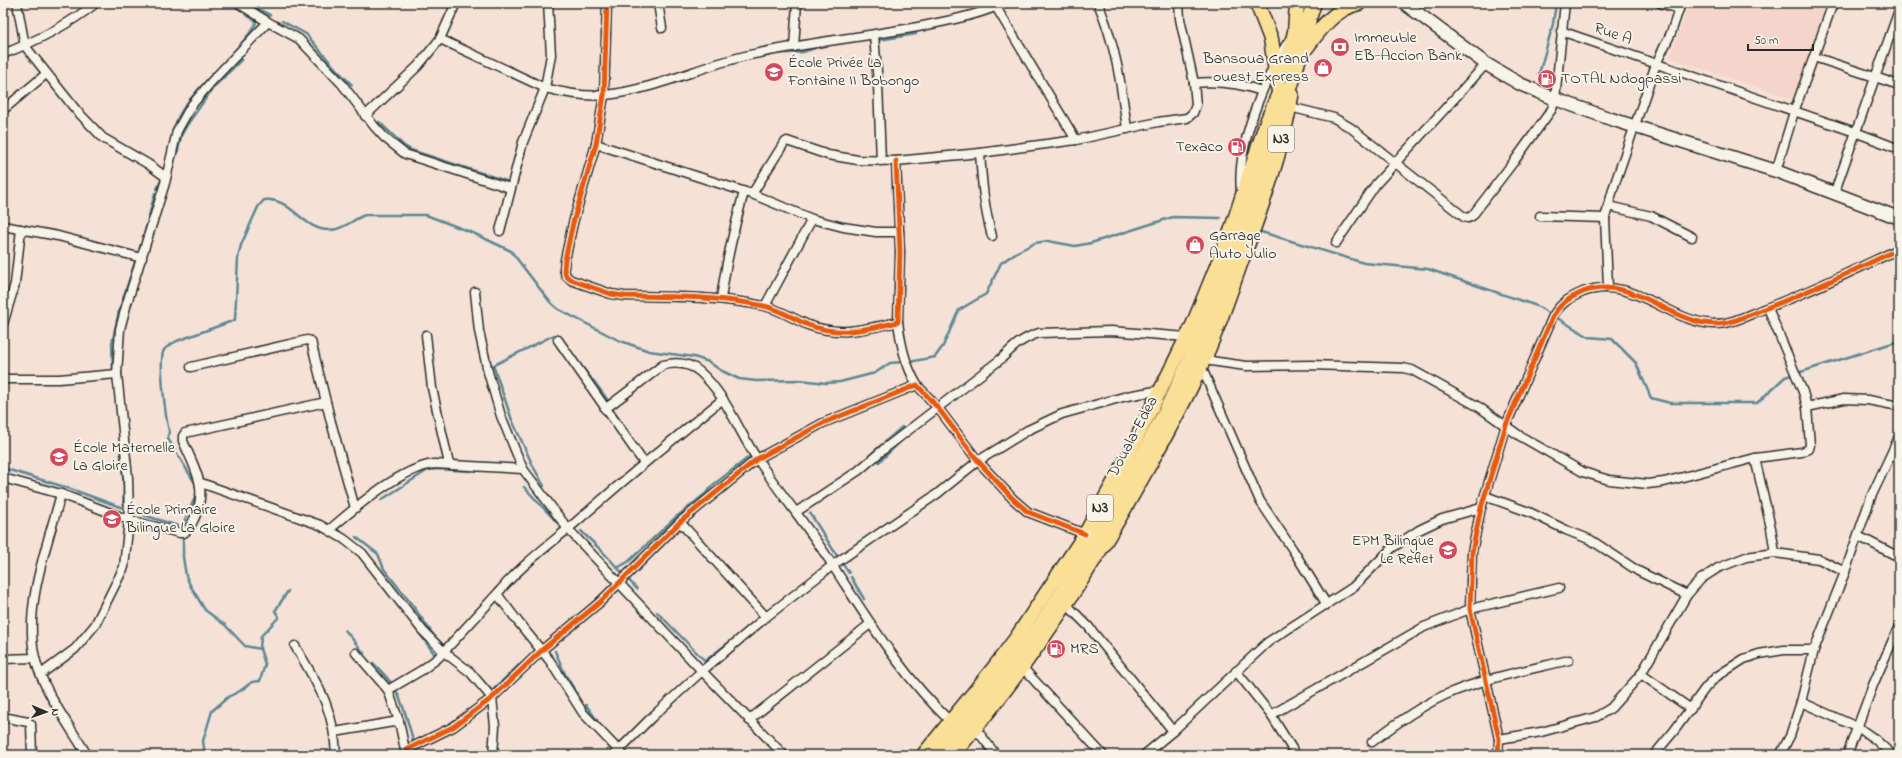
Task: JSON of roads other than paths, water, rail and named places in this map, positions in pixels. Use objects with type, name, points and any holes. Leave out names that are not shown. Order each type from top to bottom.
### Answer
[{"type":"highway","points":[[1257,3],[1272,38],[1279,92]]},
{"type":"highway","name":"Douala-Edea","points":[[1276,120],[1279,92],[1295,32],[1297,3]]},
{"type":"highway","name":"Douala-Edea","points":[[938,755],[1010,666],[1043,620],[1099,534],[1144,456],[1191,360],[1248,215],[1276,120],[1281,110],[1298,58],[1314,3]]},
{"type":"highway","points":[[1298,58],[1325,24],[1335,14],[1343,9],[1359,3]]},
{"type":"main road","points":[[1404,3],[1486,64],[1520,84],[1555,99],[1611,119],[1636,126],[1685,144],[1776,171],[1899,218]]},
{"type":"main road","name":"N3","points":[[1203,363],[1248,243],[1272,173],[1290,107],[1298,58]]},
{"type":"main road","name":"N3","points":[[924,755],[1016,638],[1084,534],[1133,448],[1187,337],[1230,233],[1253,162],[1279,92]]},
{"type":"main road","points":[[953,755],[976,729],[1008,687],[1067,605],[1098,557],[1139,484],[1203,363]]},
{"type":"street","points":[[17,3],[24,46],[83,118],[103,138],[148,164],[166,177]]},
{"type":"street","points":[[3,54],[24,46],[59,28],[96,3]]},
{"type":"street","points":[[238,3],[268,22],[300,39],[342,84],[365,116],[385,138],[405,154],[510,188]]},
{"type":"street","points":[[365,116],[418,66],[440,39],[456,3]]},
{"type":"street","points":[[500,231],[510,188],[528,129],[545,88],[551,55],[548,3]]},
{"type":"street","points":[[608,3],[604,95],[596,144],[577,208],[565,260],[564,268],[566,276],[571,280],[611,294],[721,299],[765,306],[809,325],[832,332],[850,332],[898,322]]},
{"type":"street","points":[[658,3],[662,28]]},
{"type":"street","points":[[794,47],[797,3]]},
{"type":"street","points":[[440,39],[545,88],[559,92],[604,95],[659,84],[744,56],[874,35],[974,15],[1004,3]]},
{"type":"street","points":[[1098,3],[1110,33],[1120,73],[1127,129]]},
{"type":"street","points":[[721,299],[730,244],[748,193],[784,143],[787,142],[828,155],[858,160],[896,161],[980,153],[1076,140],[1187,118],[1193,113],[1196,105],[1194,83],[1180,19],[1179,3]]},
{"type":"street","points":[[1290,107],[1334,118],[1351,128],[1464,217],[1468,218],[1472,216],[1552,109],[1555,99],[1565,3]]},
{"type":"street","points":[[1608,287],[1605,218],[1608,206],[1656,64],[1671,33],[1680,6],[1660,3]]},
{"type":"street","points":[[1776,171],[1794,112],[1833,3]]},
{"type":"street","points":[[996,7],[1076,140]]},
{"type":"street","points":[[1834,194],[1899,10]]},
{"type":"street","points":[[41,674],[75,649],[95,626],[124,567],[130,520],[128,478],[117,374],[120,329],[166,177],[177,131],[191,106],[211,82],[268,22]]},
{"type":"street","name":"Rue A","points":[[1561,31],[1855,132],[1899,149]]},
{"type":"street","points":[[1242,198],[1239,176],[1242,156],[1262,91],[1276,62],[1295,32]]},
{"type":"street","points":[[874,35],[878,84],[881,161]]},
{"type":"street","points":[[1814,57],[1899,85]]},
{"type":"street","points":[[1336,243],[1376,184],[1486,64]]},
{"type":"street","points":[[3,110],[46,74]]},
{"type":"street","points":[[1194,83],[1225,83],[1249,86],[1262,91]]},
{"type":"street","points":[[596,144],[748,193],[812,218],[843,227],[876,232],[899,232]]},
{"type":"street","points":[[980,153],[982,190],[992,236]]},
{"type":"street","points":[[896,161],[900,252],[898,322],[902,353],[916,385],[938,408],[978,461],[1013,499],[1028,512],[1084,534]]},
{"type":"street","points":[[1608,206],[1651,216],[1692,237]]},
{"type":"street","points":[[1540,216],[1605,218]]},
{"type":"street","points":[[765,306],[812,218]]},
{"type":"street","points":[[3,226],[58,236],[142,258]]},
{"type":"street","points":[[3,324],[15,284],[21,229]]},
{"type":"street","points":[[1498,755],[1499,739],[1488,681],[1470,609],[1472,552],[1484,496],[1506,425],[1553,316],[1560,304],[1570,297],[1593,289],[1608,287],[1630,292],[1687,317],[1715,324],[1733,321],[1768,308],[1899,249]]},
{"type":"street","points":[[475,292],[479,331],[488,372],[501,416],[523,470],[568,529],[702,671],[784,755]]},
{"type":"street","points":[[1327,605],[1294,550],[1260,501],[1203,363],[1246,366],[1318,365],[1403,368],[1412,370],[1479,407],[1520,436],[1583,472],[1609,480],[1648,484],[1664,482],[1755,458],[1802,452],[1809,448],[1807,407],[1791,360],[1768,308]]},
{"type":"street","points":[[796,512],[858,471],[884,449],[1001,359],[1016,343],[1039,334],[1111,331],[1187,337]]},
{"type":"street","points":[[426,335],[432,388],[449,464]]},
{"type":"street","points":[[191,367],[306,340],[311,341],[355,508]]},
{"type":"street","points":[[558,340],[644,463]]},
{"type":"street","points":[[605,409],[664,365],[675,362],[688,365],[699,370],[712,383],[723,399],[757,459],[833,565],[870,624],[913,682],[929,701],[951,722]]},
{"type":"street","points":[[3,379],[59,379],[117,374]]},
{"type":"street","points":[[356,653],[388,690],[399,721],[406,753],[453,727],[492,698],[542,650],[619,584],[680,522],[757,459],[823,423],[916,385]]},
{"type":"street","points":[[498,594],[550,661],[583,713],[618,753],[702,671],[766,617],[833,565],[937,494],[978,461],[1028,430],[1062,414],[1127,396],[1161,390]]},
{"type":"street","points":[[388,690],[422,670],[444,652],[498,594],[511,577],[644,463],[723,399]]},
{"type":"street","points":[[1807,407],[1844,399],[1868,400],[1899,406]]},
{"type":"street","points":[[3,478],[61,494],[130,520],[184,533],[191,525],[200,505],[201,483],[183,441],[183,436],[185,433],[326,402]]},
{"type":"street","points":[[1780,755],[1788,740],[1801,702],[1814,650],[1845,572],[1871,497],[1899,437]]},
{"type":"street","points":[[1755,458],[1771,528],[1775,553]]},
{"type":"street","points":[[329,530],[367,498],[413,469],[429,464],[449,464],[523,470]]},
{"type":"street","points":[[201,483],[246,498],[329,530],[362,553],[423,631],[444,652],[470,672],[492,698],[495,726],[493,755]]},
{"type":"street","points":[[61,494],[34,596],[31,618],[35,658],[41,674],[49,692],[87,755]]},
{"type":"street","points":[[1484,496],[1529,512],[1591,540],[1638,571],[1687,595]]},
{"type":"street","points":[[1144,755],[1173,731],[1236,670],[1268,642],[1353,587],[1392,548],[1419,530],[1442,519],[1481,508]]},
{"type":"street","points":[[680,522],[766,617]]},
{"type":"street","points":[[1858,536],[1899,557]]},
{"type":"street","points":[[1499,739],[1541,732],[1596,717],[1611,708],[1641,674],[1687,595],[1701,579],[1718,568],[1746,556],[1775,553],[1819,559],[1845,572]]},
{"type":"street","points":[[1271,715],[1424,627],[1470,609],[1559,588]]},
{"type":"street","points":[[1067,605],[1088,626],[1173,731]]},
{"type":"street","points":[[749,720],[870,624]]},
{"type":"street","points":[[1847,755],[1859,728],[1873,685],[1899,626]]},
{"type":"street","points":[[295,646],[319,686],[331,715],[335,732],[336,755]]},
{"type":"street","points":[[1654,755],[1691,709],[1706,687],[1716,677],[1744,659],[1759,654],[1784,650],[1814,650]]},
{"type":"street","points":[[3,659],[35,658]]},
{"type":"street","points":[[1372,742],[1400,720],[1445,695],[1488,681],[1569,660]]},
{"type":"street","points":[[1022,666],[1103,755]]},
{"type":"street","points":[[1236,670],[1271,715],[1296,755]]},
{"type":"street","points":[[1641,674],[1691,709]]},
{"type":"street","points":[[1801,702],[1859,728],[1876,740],[1892,755]]},
{"type":"street","points":[[3,717],[28,722],[31,724],[32,755]]},
{"type":"street","points":[[335,732],[399,721]]},
{"type":"street","points":[[976,729],[996,755]]},
{"type":"waterway","points":[[247,3],[270,15]]},
{"type":"waterway","points":[[1539,74],[1553,24],[1556,3]]},
{"type":"waterway","points":[[175,125],[181,111],[190,99],[240,45],[254,27],[256,21],[245,14]]},
{"type":"waterway","points":[[282,21],[306,34],[352,85]]},
{"type":"waterway","points":[[879,40],[916,34]]},
{"type":"waterway","points":[[773,54],[803,52],[815,48]]},
{"type":"waterway","points":[[175,155],[177,155],[181,136],[187,125],[213,88],[242,59]]},
{"type":"waterway","points":[[379,122],[403,145],[411,150],[509,182]]},
{"type":"waterway","points":[[170,148],[173,131]]},
{"type":"waterway","points":[[157,189],[163,176]]},
{"type":"waterway","points":[[140,250],[155,193]]},
{"type":"waterway","points":[[260,649],[245,646],[225,625],[205,610],[186,576],[183,557],[184,522],[197,493],[195,483],[168,439],[169,431],[162,377],[162,356],[164,350],[177,341],[235,320],[238,258],[241,245],[258,207],[264,200],[273,200],[282,203],[313,226],[331,230],[341,228],[365,215],[426,215],[473,233],[511,251],[550,302],[558,309],[618,340],[649,351],[694,357],[709,362],[720,370],[739,379],[757,381],[800,380],[826,383],[840,382],[875,373],[890,363],[904,362]]},
{"type":"waterway","points":[[909,362],[935,357],[943,346],[959,310],[986,294],[1001,263],[1017,252],[1035,243],[1048,241],[1075,246],[1091,243],[1173,217],[1220,218]]},
{"type":"waterway","points":[[1258,231],[1364,263],[1428,269],[1537,306],[1589,337],[1612,339],[1636,363],[1651,398],[1670,403],[1757,403],[1785,377],[1899,341]]},
{"type":"waterway","points":[[113,371],[112,343],[119,311],[136,259]]},
{"type":"waterway","points":[[488,368],[554,335],[557,335],[559,339]]},
{"type":"waterway","points":[[577,361],[591,378]]},
{"type":"waterway","points":[[493,365],[512,420],[533,466]]},
{"type":"waterway","points":[[593,380],[610,403]]},
{"type":"waterway","points":[[624,399],[612,409],[628,432]]},
{"type":"waterway","points":[[872,456],[870,455],[902,427]]},
{"type":"waterway","points":[[879,462],[902,440]]},
{"type":"waterway","points":[[3,468],[68,488],[123,508],[124,488],[120,443]]},
{"type":"waterway","points":[[617,568],[628,562],[675,518],[705,494],[713,485],[749,457]]},
{"type":"waterway","points":[[534,468],[544,486]]},
{"type":"waterway","points":[[381,500],[428,470],[437,469],[470,471]]},
{"type":"waterway","points":[[524,487],[577,544]]},
{"type":"waterway","points":[[131,511],[178,526]]},
{"type":"waterway","points":[[810,513],[839,559]]},
{"type":"waterway","points":[[581,531],[603,552],[637,589]]},
{"type":"waterway","points":[[356,537],[378,554],[384,569],[437,640]]},
{"type":"waterway","points":[[842,563],[849,573]]},
{"type":"waterway","points":[[851,577],[864,599]]},
{"type":"waterway","points":[[205,755],[203,741],[212,711],[228,697],[240,691],[252,682],[260,681],[265,664],[260,649],[261,636],[279,617],[275,611],[288,591]]},
{"type":"waterway","points":[[584,611],[601,595]]},
{"type":"waterway","points":[[403,611],[436,656]]},
{"type":"waterway","points":[[657,612],[705,661],[732,640]]},
{"type":"waterway","points":[[345,630],[364,653]]},
{"type":"waterway","points":[[441,644],[466,664]]},
{"type":"waterway","points":[[555,651],[565,674],[577,694]]},
{"type":"waterway","points":[[373,663],[394,687],[403,707],[414,743],[416,742]]},
{"type":"waterway","points":[[476,673],[492,691],[519,665]]},
{"type":"waterway","points":[[586,705],[597,720]]},
{"type":"waterway","points":[[605,742],[610,748]]},
{"type":"place","name":"Immeuble EB-Accion Bank","points":[[1340,47]]},
{"type":"place","name":"Bansoua Grand ouest Express","points":[[1323,68]]},
{"type":"place","name":"École Privée La Fontaine II Bobongo","points":[[774,72]]},
{"type":"place","name":"TOTAL Ndogpassi","points":[[1547,79]]},
{"type":"place","name":"Texaco","points":[[1237,147]]},
{"type":"place","name":"Garrage Auto Julio","points":[[1195,245]]},
{"type":"place","name":"École Maternelle La Gloire","points":[[59,457]]},
{"type":"place","name":"École Primaire Bilingue La Gloire","points":[[112,519]]},
{"type":"place","name":"EPM Bilingue Le Reflet","points":[[1448,550]]},
{"type":"place","name":"MRS","points":[[1056,649]]}]
